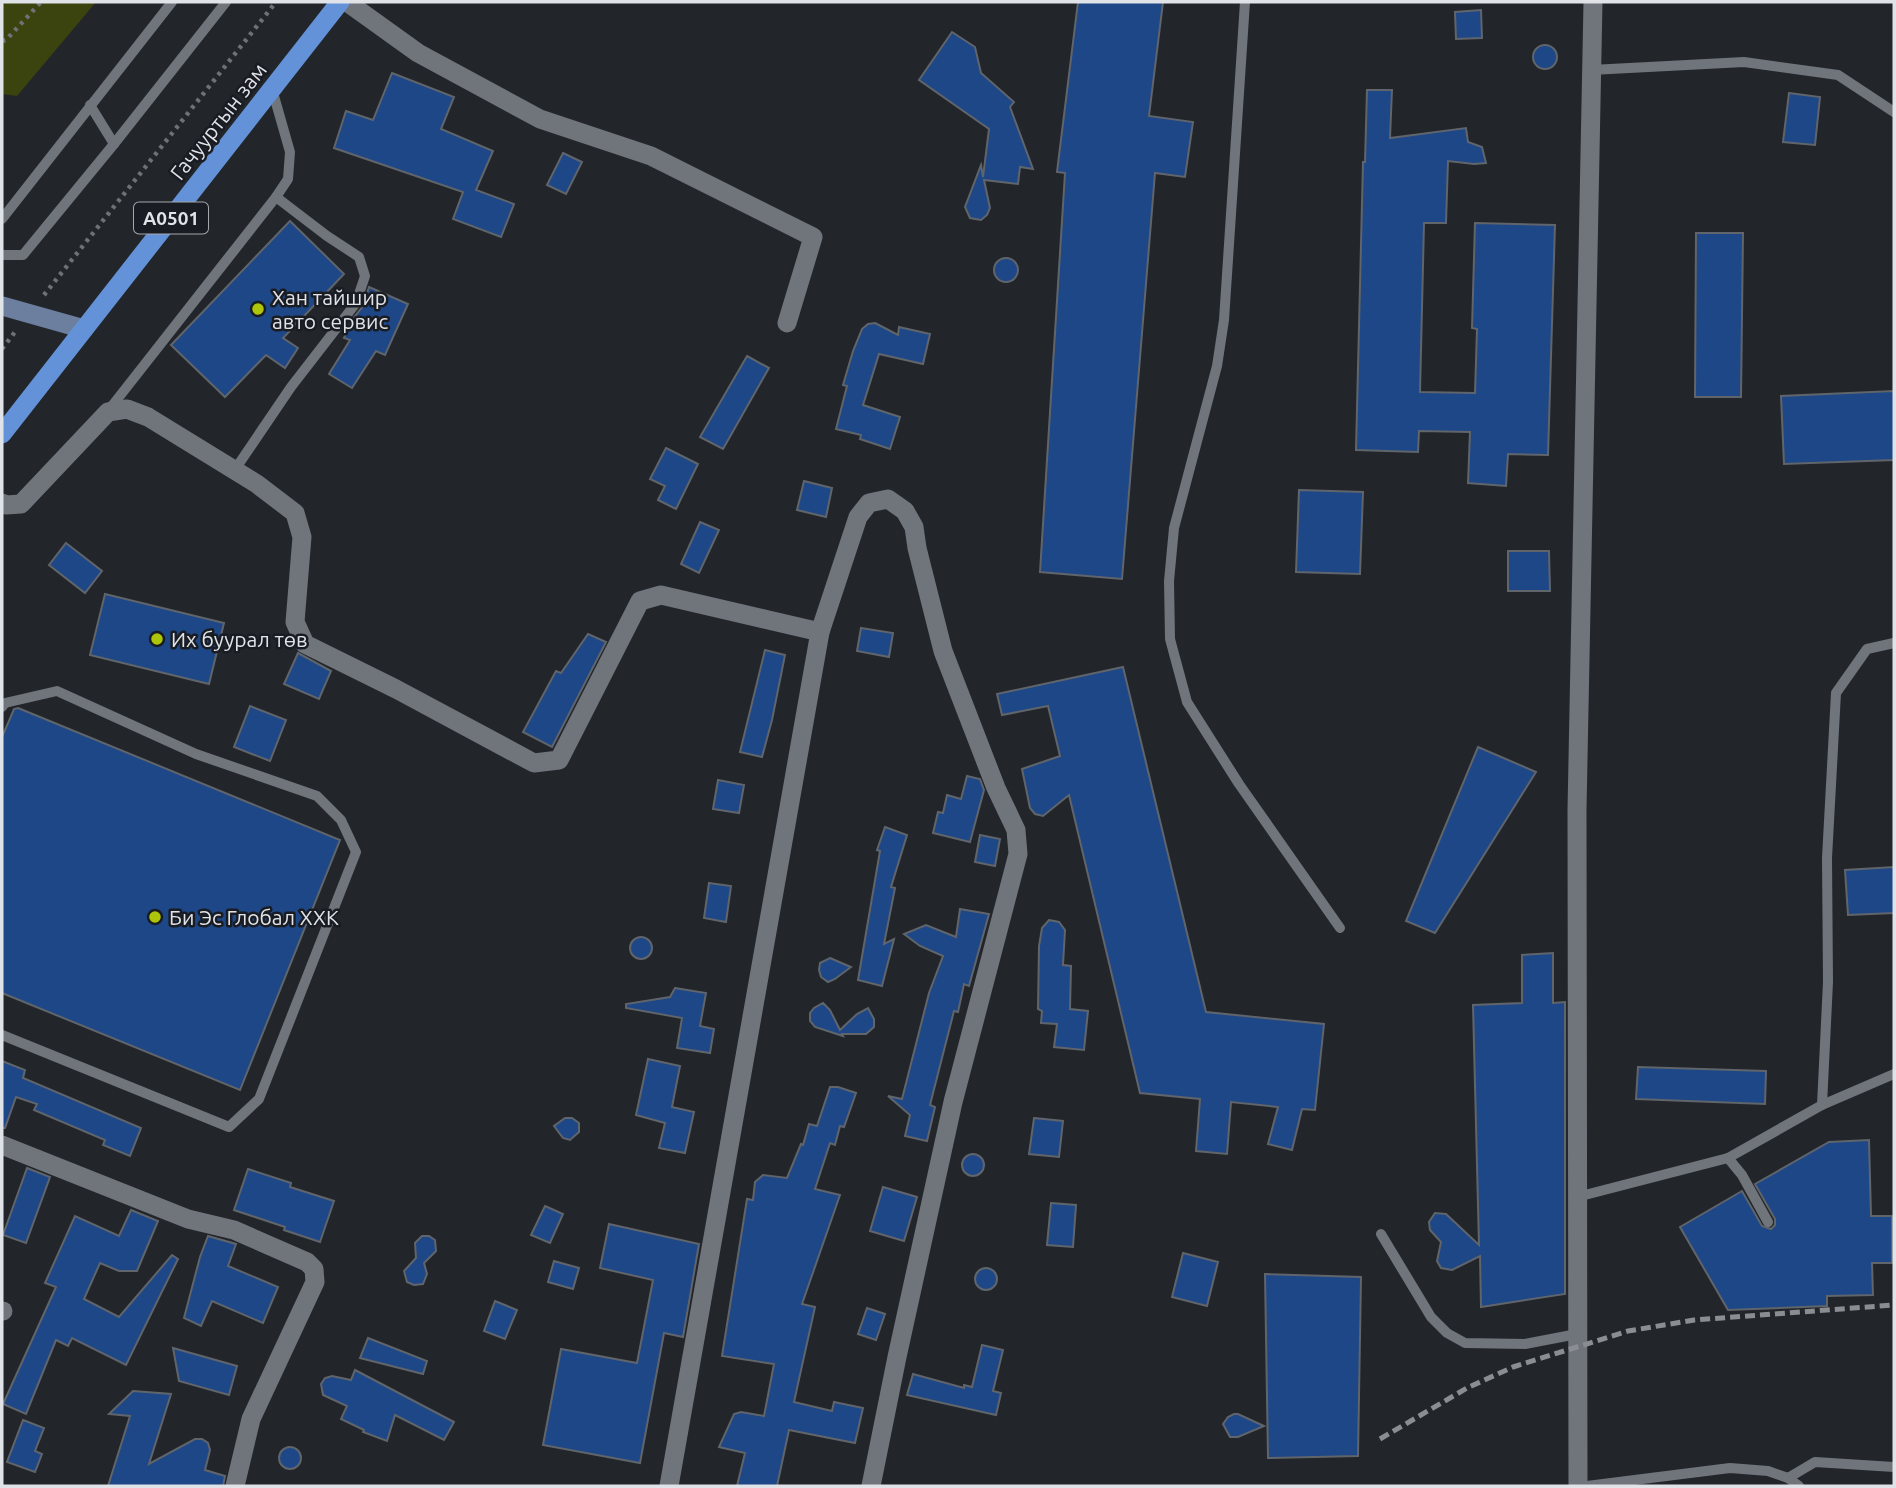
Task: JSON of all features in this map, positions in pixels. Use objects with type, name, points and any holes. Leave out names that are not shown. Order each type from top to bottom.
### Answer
[{"type":"highway","name":"Гачууртын зам","points":[[2,434],[340,2]]},
{"type":"main road","points":[[2,306],[84,329]]},
{"type":"street","points":[[347,2],[418,53],[540,119],[651,156],[813,237],[787,323]]},
{"type":"street","points":[[1578,1486],[1577,810],[1593,2]]},
{"type":"street","points":[[2,503],[21,504],[108,412],[127,409],[148,416],[295,513],[302,537],[295,622],[305,644],[534,763],[559,760],[640,601],[660,595],[820,632]]},
{"type":"street","points":[[669,1486],[820,632],[858,517],[869,503],[888,499],[905,511],[915,527],[943,651],[996,788],[1016,830],[1018,854],[953,1102],[871,1486]]},
{"type":"street","points":[[2,1145],[188,1219],[234,1230],[307,1262],[314,1269],[315,1282],[251,1419],[235,1486]]},
{"type":"lane","points":[[2,219],[172,2]]},
{"type":"lane","points":[[2,255],[23,255],[226,2]]},
{"type":"lane","points":[[1245,2],[1224,320],[1217,366],[1174,528],[1169,581],[1170,639],[1188,702],[1239,784],[1340,928]]},
{"type":"lane","points":[[1591,70],[1744,62],[1811,71],[1838,75],[1894,111]]},
{"type":"lane","points":[[108,412],[288,179],[290,152],[272,89]]},
{"type":"lane","points":[[90,105],[114,144]]},
{"type":"lane","points":[[234,471],[291,387],[356,303],[365,276],[359,257],[276,197]]},
{"type":"lane","points":[[1822,1105],[1828,982],[1827,858],[1836,694],[1867,649],[1894,643]]},
{"type":"lane","points":[[2,707],[5,703],[57,691],[196,754],[317,796],[341,820],[356,852],[259,1099],[229,1127],[2,1035]]},
{"type":"lane","points":[[1577,1197],[1728,1158],[1822,1105],[1894,1074]]},
{"type":"lane","points":[[1728,1158],[1742,1175],[1768,1222]]},
{"type":"lane","points":[[1381,1234],[1431,1317],[1447,1332],[1465,1343],[1525,1344],[1577,1335]]},
{"type":"lane","points":[[1788,1478],[1815,1462],[1894,1467]]},
{"type":"lane","points":[[1587,1486],[1730,1468],[1768,1471],[1788,1478],[1799,1486]]},
{"type":"path","points":[[2,41],[6,40],[41,2]]},
{"type":"path","points":[[2,349],[276,2]]},
{"type":"green space","points":[[2,2],[96,2],[17,96],[2,94]]},
{"type":"building","points":[[1078,2],[1163,2],[1149,116],[1193,122],[1185,177],[1155,173],[1122,579],[1040,572],[1065,173],[1057,172]]},
{"type":"building","points":[[1481,10],[1482,38],[1456,39],[1455,12]]},
{"type":"building","points":[[952,32],[975,47],[981,73],[1014,102],[1010,107],[1033,169],[1020,167],[1018,184],[984,180],[990,208],[981,220],[970,218],[965,207],[981,165],[983,177],[989,129],[919,80]]},
{"type":"building","points":[[1545,45],[1553,49],[1557,57],[1553,65],[1545,69],[1537,65],[1533,57],[1537,49]]},
{"type":"building","points":[[392,73],[454,97],[441,129],[493,151],[476,190],[514,204],[501,237],[453,219],[463,192],[334,148],[346,111],[373,120]]},
{"type":"building","points":[[1367,90],[1392,90],[1390,138],[1466,128],[1468,142],[1482,147],[1486,163],[1448,161],[1446,223],[1424,223],[1420,392],[1475,393],[1477,329],[1472,328],[1475,223],[1555,225],[1548,455],[1508,454],[1506,486],[1468,483],[1470,432],[1419,431],[1418,452],[1356,450]]},
{"type":"building","points":[[1789,93],[1820,97],[1815,145],[1783,142]]},
{"type":"building","points":[[563,153],[582,162],[566,194],[547,185]]},
{"type":"building","name":"Хан тайшир авто сервис","points":[[290,221],[344,274],[283,338],[298,348],[285,368],[266,355],[225,397],[171,345]]},
{"type":"building","points":[[1696,233],[1743,233],[1741,397],[1695,397]]},
{"type":"building","points":[[1006,258],[1017,265],[1018,270],[1011,281],[1006,282],[995,275],[994,270],[1001,259]]},
{"type":"building","points":[[369,287],[408,304],[385,355],[376,351],[352,388],[329,374],[350,340],[344,338],[352,320],[363,306]]},
{"type":"building","points":[[875,323],[898,335],[899,327],[930,334],[923,364],[879,354],[863,405],[900,417],[890,449],[860,439],[861,435],[836,429],[847,386],[843,385],[853,351],[862,329]]},
{"type":"building","points":[[747,356],[769,368],[723,449],[700,437]]},
{"type":"building","points":[[1894,391],[1894,460],[1784,464],[1781,396]]},
{"type":"building","points":[[666,448],[698,464],[676,509],[658,500],[665,486],[650,479]]},
{"type":"building","points":[[804,481],[832,488],[826,517],[797,510]]},
{"type":"building","points":[[1299,490],[1363,492],[1360,574],[1296,572]]},
{"type":"building","points":[[700,522],[719,530],[699,573],[681,564]]},
{"type":"building","points":[[66,543],[102,571],[85,593],[49,565]]},
{"type":"building","points":[[1508,551],[1549,551],[1550,591],[1508,591]]},
{"type":"building","name":"Их буурал төв","points":[[105,594],[224,623],[209,684],[90,655]]},
{"type":"building","points":[[861,628],[893,633],[889,657],[857,651]]},
{"type":"building","points":[[588,634],[606,642],[552,747],[523,732],[556,671],[561,673]]},
{"type":"building","points":[[765,650],[785,655],[762,757],[740,752]]},
{"type":"building","points":[[298,653],[331,671],[319,699],[284,684]]},
{"type":"building","points":[[1123,667],[1206,1012],[1324,1024],[1315,1110],[1302,1109],[1292,1150],[1268,1144],[1278,1107],[1231,1102],[1227,1154],[1196,1151],[1200,1099],[1140,1093],[1069,795],[1043,816],[1035,814],[1030,808],[1022,769],[1060,756],[1048,706],[1002,715],[997,694]]},
{"type":"building","points":[[250,706],[286,720],[270,761],[234,747]]},
{"type":"building","name":"Би Эс Глобал ХХК","points":[[18,708],[340,840],[240,1090],[2,993],[2,737],[14,709]]},
{"type":"building","points":[[1478,747],[1536,772],[1435,933],[1406,921]]},
{"type":"building","points":[[967,776],[980,779],[984,790],[970,842],[933,833],[938,812],[943,813],[947,795],[961,799]]},
{"type":"building","points":[[718,780],[744,785],[739,813],[713,809]]},
{"type":"building","points":[[885,827],[907,835],[891,887],[895,888],[884,944],[894,939],[882,986],[858,980],[880,851],[877,850]]},
{"type":"building","points":[[980,835],[1000,839],[995,866],[975,862]]},
{"type":"building","points":[[1894,867],[1894,913],[1848,915],[1845,870]]},
{"type":"building","points":[[709,883],[731,886],[726,922],[704,918]]},
{"type":"building","points":[[960,909],[989,914],[969,986],[964,984],[958,1012],[954,1011],[930,1105],[935,1107],[927,1141],[905,1136],[910,1115],[888,1096],[902,1099],[929,993],[943,956],[920,946],[904,934],[926,925],[956,937]]},
{"type":"building","points":[[1049,920],[1059,922],[1065,930],[1063,965],[1071,966],[1070,1009],[1088,1011],[1084,1050],[1054,1047],[1057,1024],[1041,1023],[1042,1011],[1038,1009],[1039,946],[1042,928]]},
{"type":"building","points":[[641,937],[649,940],[652,948],[649,956],[641,959],[633,956],[630,948],[633,940]]},
{"type":"building","points":[[1553,953],[1553,1003],[1565,1002],[1565,1294],[1481,1307],[1480,1256],[1452,1270],[1441,1268],[1437,1261],[1441,1242],[1430,1230],[1429,1222],[1435,1213],[1446,1214],[1479,1245],[1473,1005],[1522,1003],[1522,955]]},
{"type":"building","points":[[830,958],[851,967],[828,982],[821,977],[819,970],[820,963]]},
{"type":"building","points":[[675,988],[706,993],[700,1026],[714,1029],[710,1053],[677,1048],[682,1018],[626,1008],[626,1004],[670,997]]},
{"type":"building","points":[[823,1003],[830,1010],[840,1030],[868,1008],[874,1019],[874,1027],[866,1034],[842,1034],[843,1036],[815,1027],[810,1021],[810,1013]]},
{"type":"building","points":[[648,1059],[680,1066],[672,1107],[694,1112],[685,1153],[659,1148],[665,1123],[636,1115]]},
{"type":"building","points":[[2,1061],[25,1070],[23,1078],[141,1128],[130,1156],[103,1145],[105,1140],[34,1110],[37,1104],[16,1097],[5,1128],[2,1128]]},
{"type":"building","points":[[1638,1067],[1766,1071],[1765,1104],[1636,1099]]},
{"type":"building","points":[[830,1087],[856,1093],[844,1127],[840,1126],[835,1145],[830,1143],[815,1189],[840,1195],[802,1304],[815,1307],[794,1402],[832,1411],[834,1402],[863,1408],[855,1443],[789,1430],[777,1486],[737,1486],[745,1453],[719,1447],[734,1414],[741,1412],[764,1416],[774,1364],[722,1356],[747,1199],[753,1200],[755,1182],[763,1175],[787,1178],[801,1144],[803,1145],[809,1124],[817,1126]]},
{"type":"building","points":[[565,1118],[572,1118],[579,1123],[579,1132],[570,1140],[563,1138],[554,1126]]},
{"type":"building","points":[[1034,1118],[1063,1121],[1059,1157],[1029,1154]]},
{"type":"building","points":[[1869,1140],[1871,1216],[1892,1216],[1892,1263],[1872,1263],[1873,1295],[1827,1296],[1827,1306],[1728,1310],[1680,1227],[1742,1191],[1762,1226],[1771,1229],[1775,1225],[1775,1219],[1755,1184],[1829,1142]]},
{"type":"building","points":[[973,1154],[981,1157],[984,1165],[981,1173],[973,1176],[965,1173],[962,1165],[965,1157]]},
{"type":"building","points":[[27,1168],[50,1177],[26,1243],[3,1235]]},
{"type":"building","points":[[248,1169],[291,1183],[290,1187],[334,1201],[320,1242],[234,1210]]},
{"type":"building","points":[[883,1187],[917,1197],[904,1241],[870,1231]]},
{"type":"building","points":[[1051,1203],[1076,1205],[1073,1247],[1047,1245]]},
{"type":"building","points":[[545,1206],[563,1214],[550,1243],[531,1235]]},
{"type":"building","points":[[131,1210],[158,1221],[137,1271],[119,1271],[100,1263],[84,1299],[119,1317],[172,1255],[178,1259],[126,1365],[72,1338],[68,1346],[56,1340],[26,1414],[3,1404],[56,1287],[45,1283],[75,1216],[119,1236]]},
{"type":"building","points":[[609,1224],[699,1244],[683,1337],[664,1333],[640,1463],[543,1445],[561,1349],[637,1363],[653,1280],[600,1268]]},
{"type":"building","points":[[208,1236],[236,1244],[228,1266],[278,1287],[263,1323],[212,1301],[201,1326],[184,1318]]},
{"type":"building","points":[[422,1236],[435,1240],[436,1251],[424,1263],[427,1274],[423,1284],[414,1285],[407,1282],[404,1271],[416,1258],[415,1243]]},
{"type":"building","points":[[1183,1253],[1218,1262],[1207,1306],[1172,1297]]},
{"type":"building","points":[[554,1261],[579,1268],[573,1289],[548,1282]]},
{"type":"building","points":[[986,1268],[994,1271],[997,1279],[994,1287],[986,1290],[978,1287],[975,1279],[978,1271]]},
{"type":"building","points":[[1265,1274],[1361,1277],[1358,1456],[1268,1458]]},
{"type":"building","points":[[495,1301],[517,1310],[505,1339],[484,1331]]},
{"type":"building","points":[[867,1308],[885,1314],[876,1340],[858,1334]]},
{"type":"building","points":[[368,1338],[427,1361],[423,1374],[360,1358]]},
{"type":"building","points":[[982,1345],[1003,1350],[993,1391],[1001,1393],[996,1415],[907,1395],[913,1374],[964,1388],[964,1385],[972,1387]]},
{"type":"building","points":[[173,1348],[237,1366],[229,1395],[179,1381]]},
{"type":"building","points":[[355,1370],[454,1422],[444,1440],[395,1415],[387,1441],[363,1432],[364,1430],[341,1419],[347,1406],[323,1395],[321,1384],[325,1378],[332,1376],[351,1380]]},
{"type":"building","points":[[133,1391],[171,1394],[149,1464],[195,1439],[202,1439],[208,1443],[210,1450],[205,1470],[225,1476],[223,1486],[108,1486],[130,1416],[109,1414]]},
{"type":"building","points":[[1234,1414],[1264,1426],[1238,1437],[1230,1437],[1223,1424]]},
{"type":"building","points":[[23,1420],[44,1428],[35,1451],[42,1454],[35,1472],[7,1462]]},
{"type":"building","points":[[290,1447],[298,1450],[301,1458],[298,1466],[290,1469],[282,1466],[279,1458],[282,1450]]},
{"type":"railway","points":[[1380,1439],[1467,1388],[1513,1367],[1628,1331],[1694,1320],[1894,1305]]},
{"type":"place","name":"Хан тайшир авто сервис","points":[[258,309]]},
{"type":"place","name":"Их буурал төв","points":[[157,639]]},
{"type":"place","name":"Би Эс Глобал ХХК","points":[[155,917]]}]
